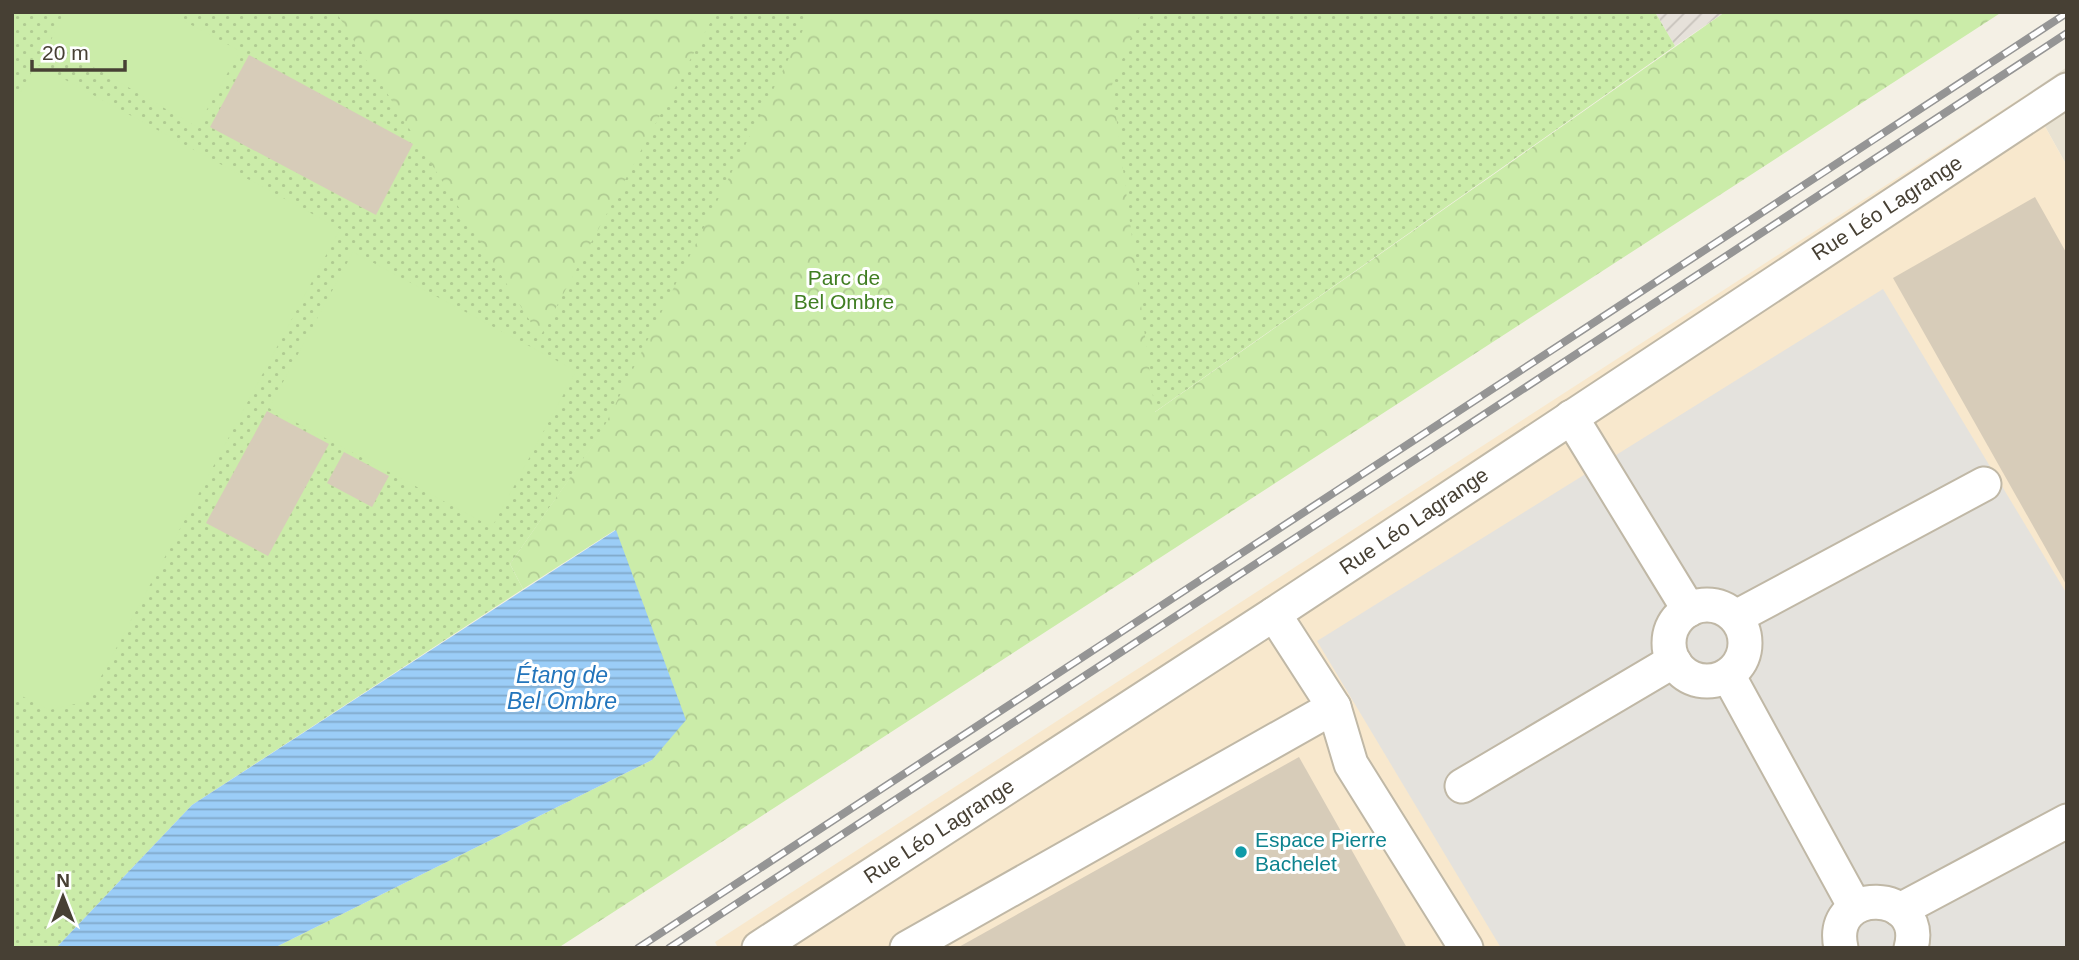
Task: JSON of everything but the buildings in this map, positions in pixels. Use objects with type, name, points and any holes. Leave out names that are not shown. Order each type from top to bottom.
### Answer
[{"type":"street","name":"Rue Léo Lagrange","points":[[759,948],[2065,96]]},
{"type":"street","points":[[1571,417],[1689,610]]},
{"type":"street","points":[[1736,617],[1984,484]]},
{"type":"street","points":[[1701,605],[1714,605],[1726,609],[1736,617],[1743,628],[1746,641],[1738,666],[1728,674],[1717,680],[1705,681],[1683,672],[1675,663],[1669,639],[1672,627],[1679,617],[1701,605]]},
{"type":"street","points":[[1274,614],[1334,707],[1351,764],[1466,948]]},
{"type":"street","points":[[1462,786],[1665,666],[1675,663]]},
{"type":"street","points":[[1728,674],[1855,907]]},
{"type":"street","points":[[907,948],[1334,707]]},
{"type":"street","points":[[1900,910],[2067,821]]},
{"type":"street","points":[[1841,948],[1840,927],[1846,916],[1855,907],[1878,901],[1890,904],[1908,919],[1913,930],[1911,948]]},
{"type":"shaded area","points":[[1655,12],[1725,12],[1675,46]]},
{"type":"shaded area","points":[[2067,67],[2067,166],[2027,94]]},
{"type":"shaded area","points":[[2027,94],[2067,166],[2067,948],[718,948],[715,942]]},
{"type":"shaded area","points":[[1883,289],[2067,594],[2067,948],[1501,948],[1317,641]]},
{"type":"green space","name":"Parc de Bel Ombre","points":[[12,12],[1655,12],[1675,46],[794,666],[601,434],[510,564],[523,589],[192,805],[56,948],[12,948]]},
{"type":"green space","points":[[64,12],[167,12],[240,51],[197,127],[50,42]]},
{"type":"green space","points":[[336,12],[716,12],[540,337]]},
{"type":"green space","name":"Parc de Bel Ombre","points":[[812,12],[1141,12],[1112,85],[1155,412],[1725,12],[2002,12],[558,948],[274,948],[652,760],[615,530],[523,589],[510,564],[601,433]]},
{"type":"green space","points":[[36,64],[340,229],[88,701],[49,710],[12,691],[12,108]]},
{"type":"green space","points":[[353,252],[576,371],[492,527],[269,408]]},
{"type":"water","name":"Étang de Bel Ombre","points":[[616,530],[686,720],[652,760],[274,948],[56,948],[192,805]]},
{"type":"railway","points":[[638,948],[2067,13]]},
{"type":"railway","points":[[669,948],[2067,33]]},
{"type":"place","name":"Espace Pierre Bachelet","points":[[1241,852]]}]
